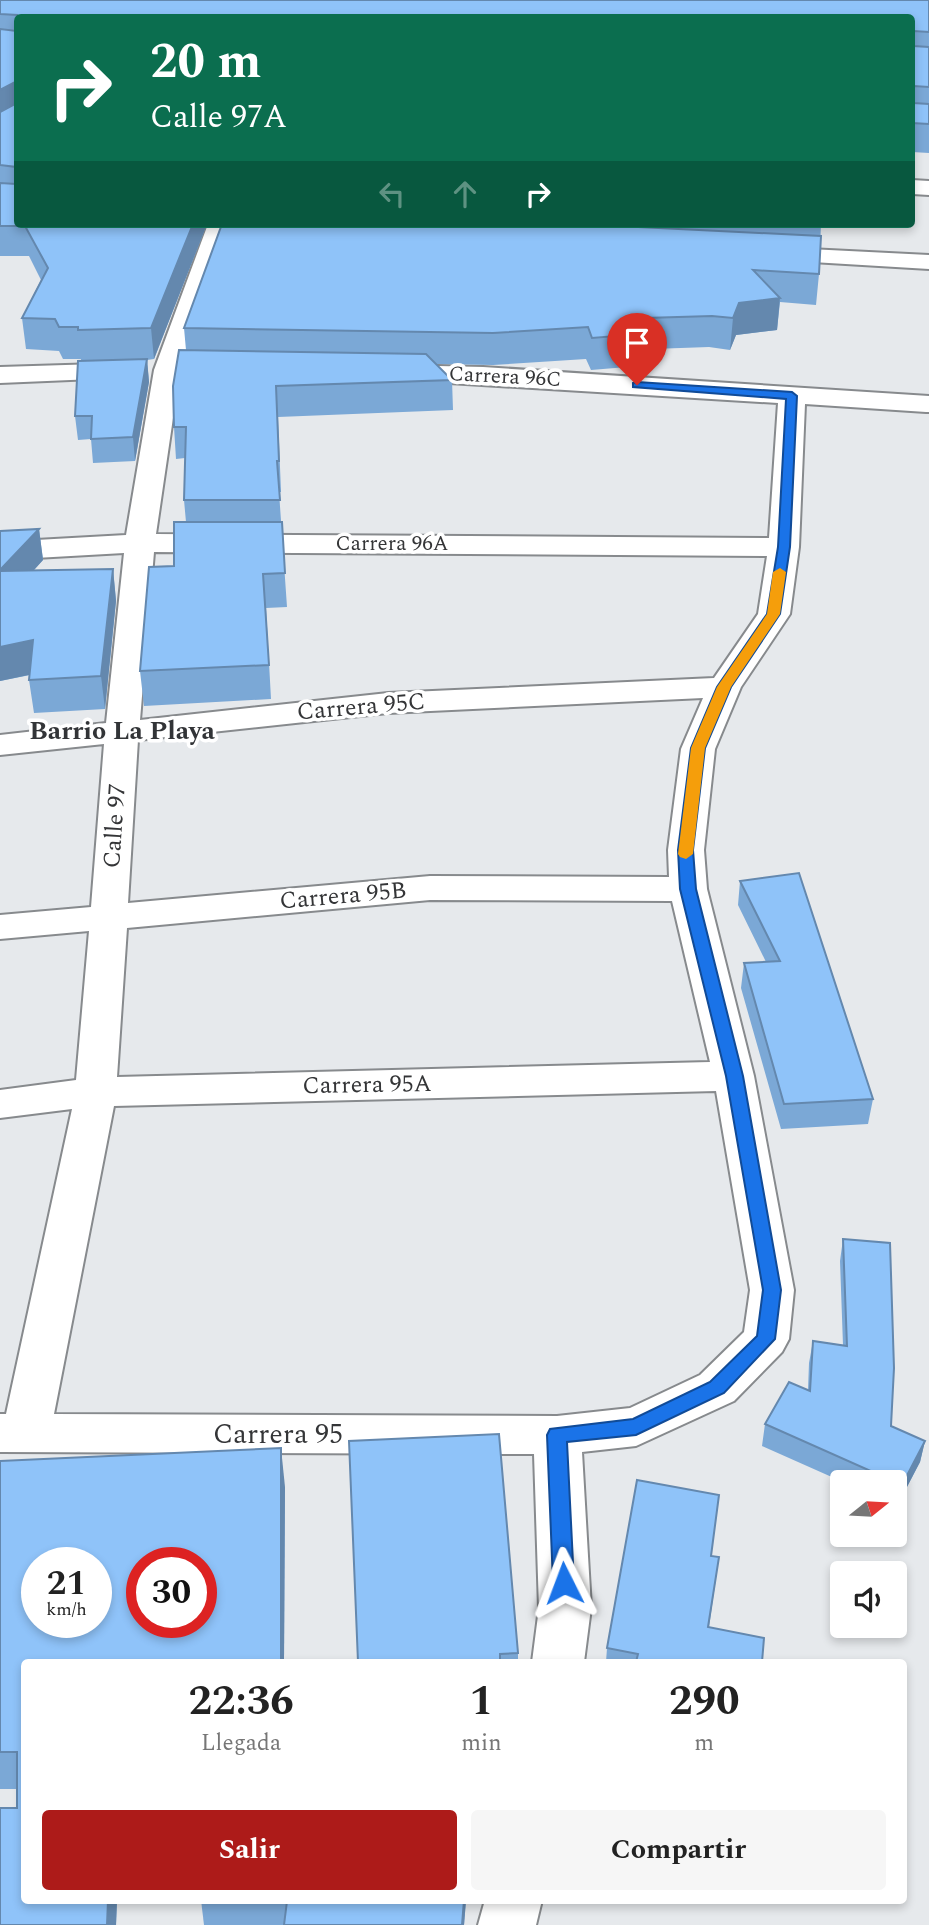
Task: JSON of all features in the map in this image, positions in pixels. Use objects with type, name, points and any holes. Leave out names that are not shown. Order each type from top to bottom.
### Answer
[{"type":"street","name":"Calle 97","points":[[13,1433],[96,1092],[122,732],[139,543],[219,228]]},
{"type":"street","points":[[752,253],[929,262]]},
{"type":"street","points":[[0,375],[181,370]]},
{"type":"street","name":"Carrera 96C","points":[[373,373],[483,374],[926,404]]},
{"type":"street","name":"Carrera 95","points":[[13,1433],[557,1435],[636,1427],[717,1388],[766,1339],[772,1290],[734,1076],[688,889],[685,850],[698,748],[724,687],[774,614],[784,547],[792,396]]},
{"type":"street","name":"Carrera 96A","points":[[0,551],[139,543],[784,547]]},
{"type":"street","name":"Carrera 95C","points":[[0,745],[388,703],[724,687]]},
{"type":"street","name":"Carrera 95B","points":[[0,927],[109,915],[430,888],[688,889]]},
{"type":"street","name":"Carrera 95A","points":[[0,1104],[96,1092],[734,1076]]},
{"type":"street","points":[[557,1435],[565,1608],[558,1659]]},
{"type":"street","points":[[507,1925],[513,1904]]},
{"type":"building","points":[[0,0],[929,0],[929,32],[915,31],[915,14],[0,14]]},
{"type":"building","points":[[0,29],[14,31],[14,83],[0,90]]},
{"type":"building","points":[[915,46],[929,47],[929,87],[915,86]]},
{"type":"building","points":[[915,103],[929,104],[929,124],[915,123]]},
{"type":"building","points":[[14,105],[14,167],[0,165],[0,112]]},
{"type":"building","points":[[0,183],[14,184],[14,226],[0,226]]},
{"type":"building","points":[[26,228],[191,228],[151,328],[78,330],[78,327],[59,327],[55,319],[22,318],[48,268]]},
{"type":"building","points":[[221,228],[659,228],[821,236],[819,274],[753,270],[780,298],[739,303],[733,318],[645,318],[653,333],[592,338],[588,327],[493,333],[184,328]]},
{"type":"building","points":[[179,350],[426,354],[452,380],[276,386],[280,500],[184,500],[186,427],[174,427],[173,386]]},
{"type":"building","points":[[147,359],[133,437],[91,439],[92,416],[75,416],[78,361]]},
{"type":"building","points":[[174,522],[282,522],[285,573],[263,574],[269,665],[140,671],[149,567],[174,566]]},
{"type":"building","points":[[39,529],[0,570],[0,531]]},
{"type":"building","points":[[113,569],[101,676],[29,680],[33,640],[0,647],[0,571]]},
{"type":"building","points":[[799,873],[873,1099],[784,1104],[744,963],[780,961],[740,881]]},
{"type":"building","points":[[843,1239],[890,1243],[894,1368],[891,1426],[925,1441],[907,1475],[907,1470],[868,1470],[765,1424],[789,1382],[810,1391],[813,1341],[847,1346]]},
{"type":"building","points":[[499,1434],[518,1653],[500,1654],[500,1659],[358,1659],[349,1441]]},
{"type":"building","points":[[281,1448],[281,1659],[21,1659],[21,1904],[108,1904],[107,1925],[0,1925],[0,1808],[17,1808],[17,1752],[0,1752],[0,1461]]},
{"type":"building","points":[[637,1480],[719,1495],[711,1556],[719,1557],[708,1627],[764,1638],[762,1659],[637,1659],[638,1654],[607,1648]]},
{"type":"building","points":[[287,1904],[464,1904],[462,1925],[284,1925]]},
{"type":"slow traffic","points":[[686,854],[698,748],[724,687],[774,614],[780,572]]},
{"type":"district","name":"Barrio La Playa","points":[[122,731]]},
{"type":"route","points":[[564,1583],[557,1435],[636,1427],[717,1388],[766,1339],[772,1290],[734,1076],[688,889],[685,850],[698,748],[724,687],[774,614],[784,547],[792,396],[637,385]]}]
